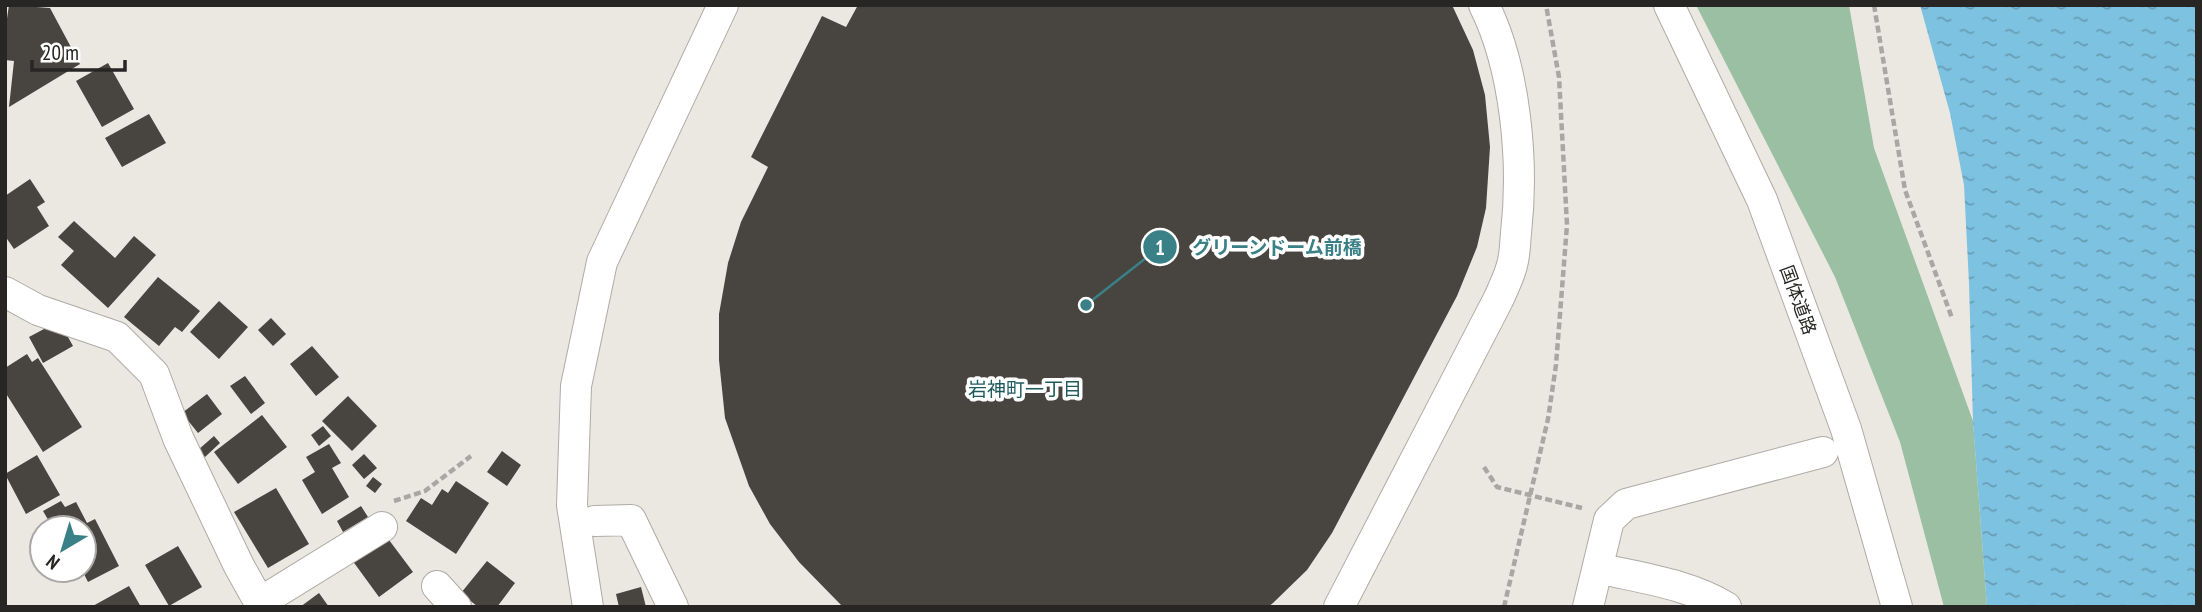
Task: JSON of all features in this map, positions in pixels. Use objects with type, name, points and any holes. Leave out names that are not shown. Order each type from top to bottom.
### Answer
[{"type":"street","points":[[588,607],[572,505],[576,386],[602,262],[723,5]]},
{"type":"street","points":[[1339,607],[1498,300],[1512,265],[1519,209],[1520,162],[1508,78],[1493,23],[1484,5]]},
{"type":"street","name":"国体道路","points":[[1669,5],[1762,200],[1846,429],[1896,607]]},
{"type":"street","points":[[5,292],[38,310],[117,337],[154,374],[177,438],[260,605],[382,527]]},
{"type":"street","points":[[1588,607],[1609,520],[1626,504],[1822,452]]},
{"type":"street","points":[[595,521],[631,520],[673,607]]},
{"type":"street","points":[[1598,568],[1668,584],[1717,601],[1726,607]]},
{"type":"path","points":[[1504,607],[1548,419],[1556,365],[1567,225],[1559,77],[1546,5]]},
{"type":"path","points":[[1874,5],[1905,190],[1952,318]]},
{"type":"path","points":[[382,527],[394,517],[392,501],[425,491],[471,456]]},
{"type":"path","points":[[1484,467],[1497,487],[1590,510]]},
{"type":"green space","points":[[1696,5],[1849,5],[1874,148],[1973,421],[1987,607],[1944,607],[1900,442],[1835,277]]},
{"type":"water","points":[[1920,5],[2197,5],[2197,607],[1987,607],[1973,422],[1964,185],[1950,113]]},
{"type":"building","points":[[9,5],[50,8],[80,64],[9,107],[14,61],[5,60]]},
{"type":"building","points":[[858,5],[1452,5],[1473,50],[1485,95],[1490,147],[1486,208],[1477,247],[1457,296],[1332,533],[1307,570],[1268,607],[843,607],[799,562],[770,524],[749,486],[725,418],[719,360],[719,314],[728,263],[741,222],[768,167],[751,157],[822,16],[846,27]]},
{"type":"building","points":[[108,63],[134,109],[102,127],[76,81]]},
{"type":"building","points":[[149,114],[166,143],[122,167],[105,138]]},
{"type":"building","points":[[30,179],[45,202],[37,207],[49,226],[14,249],[5,236],[5,196]]},
{"type":"building","points":[[74,221],[115,258],[134,236],[156,255],[108,308],[61,265],[74,251],[58,237]]},
{"type":"building","points":[[158,277],[200,311],[182,332],[175,327],[159,346],[124,317]]},
{"type":"building","points":[[219,301],[248,327],[219,359],[190,332]]},
{"type":"building","points":[[271,318],[286,334],[273,346],[258,330]]},
{"type":"building","points":[[59,321],[73,346],[43,363],[29,337]]},
{"type":"building","points":[[312,346],[339,377],[316,396],[290,364]]},
{"type":"building","points":[[27,354],[32,362],[38,358],[82,427],[43,452],[5,392],[5,368]]},
{"type":"building","points":[[245,376],[265,403],[251,414],[230,386]]},
{"type":"building","points":[[207,394],[222,414],[198,433],[182,413]]},
{"type":"building","points":[[348,396],[377,426],[352,451],[322,421]]},
{"type":"building","points":[[262,415],[287,447],[238,484],[214,452]]},
{"type":"building","points":[[323,426],[331,436],[319,446],[311,435]]},
{"type":"building","points":[[214,436],[220,443],[205,457],[198,450]]},
{"type":"building","points":[[329,444],[341,463],[332,468],[349,497],[322,514],[302,480],[315,472],[306,457]]},
{"type":"building","points":[[502,451],[521,465],[507,486],[487,472]]},
{"type":"building","points":[[364,454],[377,468],[364,479],[352,465]]},
{"type":"building","points":[[37,455],[60,495],[26,514],[5,474]]},
{"type":"building","points":[[373,477],[382,484],[375,493],[366,486]]},
{"type":"building","points":[[456,481],[489,503],[456,554],[406,521],[421,498],[432,505],[442,489],[448,493]]},
{"type":"building","points":[[276,488],[309,544],[268,568],[234,512]]},
{"type":"building","points":[[61,501],[65,507],[76,502],[82,514],[45,514],[43,511]]},
{"type":"building","points":[[361,506],[368,517],[343,532],[337,521]]},
{"type":"building","points":[[98,525],[119,566],[98,577]]},
{"type":"building","points":[[386,536],[413,572],[379,597],[352,560]]},
{"type":"building","points":[[178,546],[202,587],[169,606],[145,565]]},
{"type":"building","points":[[487,561],[515,583],[497,607],[478,607],[461,593]]},
{"type":"building","points":[[129,586],[141,607],[91,607]]},
{"type":"building","points":[[641,587],[646,607],[619,607],[616,594]]},
{"type":"building","points":[[319,593],[329,607],[300,607]]},
{"type":"place","name":"グリーンドーム前橋","points":[[1086,305]]},
{"type":"district","name":"岩神町一丁目","points":[[1025,389]]}]
